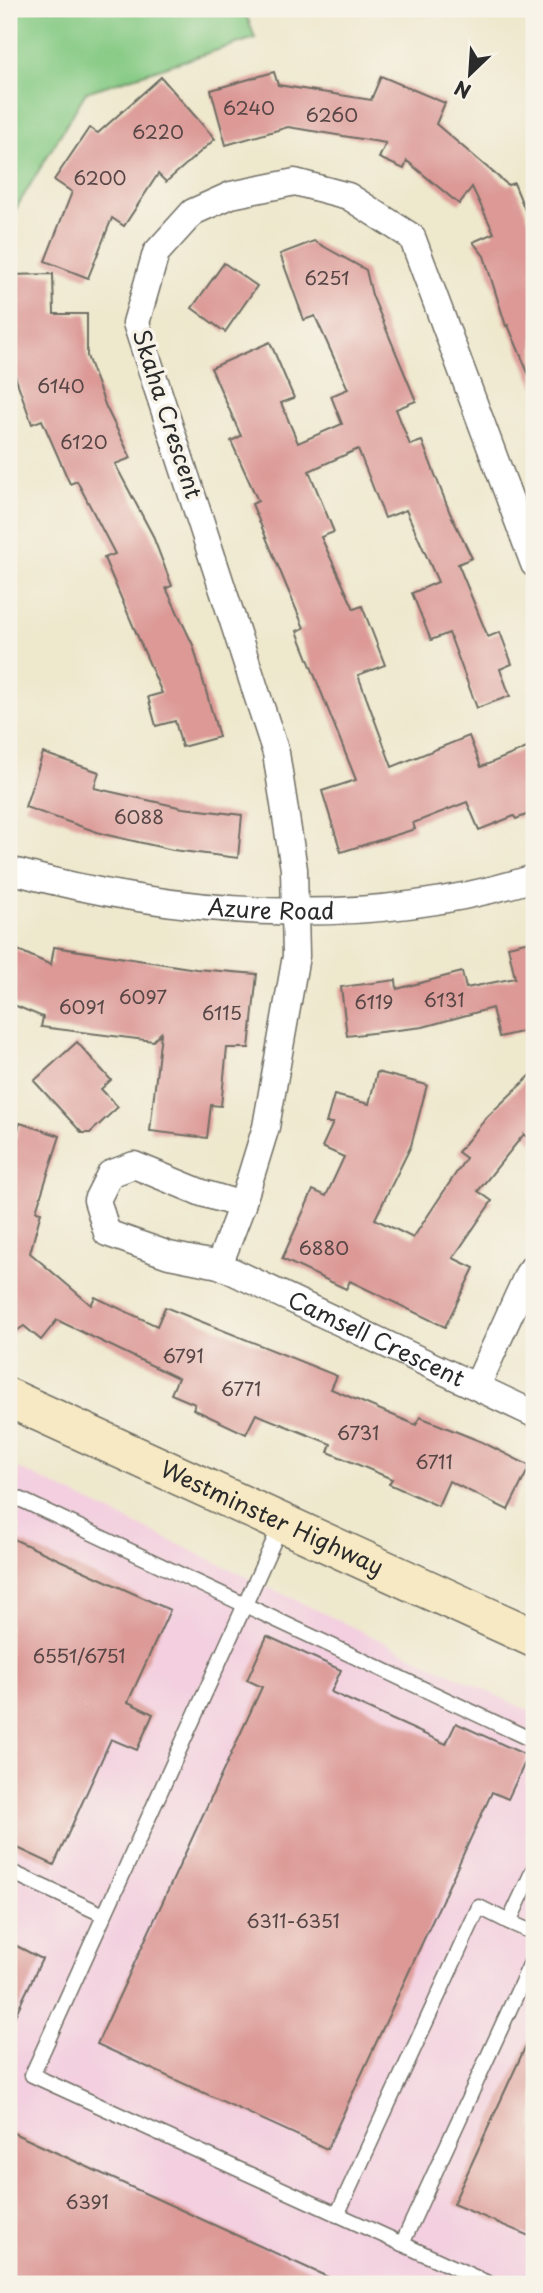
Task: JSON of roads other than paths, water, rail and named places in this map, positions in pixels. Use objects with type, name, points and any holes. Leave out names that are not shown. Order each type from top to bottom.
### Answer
[{"type":"main road","name":"Westminster Highway","points":[[9,1398],[534,1638]]},
{"type":"street","name":"Skaha Crescent","points":[[296,911],[289,832],[276,753],[136,323],[156,253],[192,212],[231,195],[295,182],[348,197],[412,237],[534,564]]},
{"type":"street","name":"Azure Road","points":[[9,870],[69,886],[163,904],[337,912],[421,903],[534,878]]},
{"type":"street","points":[[219,1265],[242,1205],[266,1127],[296,956],[296,911]]},
{"type":"street","name":"Camsell Crescent","points":[[242,1205],[202,1193],[134,1164],[110,1174],[97,1200],[107,1233],[169,1255],[219,1265],[534,1414]]},
{"type":"street","points":[[477,1386],[534,1266]]},
{"type":"lane","points":[[9,1494],[534,1741]]},
{"type":"lane","points":[[282,1524],[32,2075],[490,2284]]},
{"type":"lane","points":[[509,1922],[534,1868]]},
{"type":"lane","points":[[9,1871],[104,1915]]},
{"type":"lane","points":[[520,1898],[534,1905]]},
{"type":"lane","points":[[337,2215],[479,1907],[534,1933]]},
{"type":"lane","points":[[402,2244],[534,1956]]}]
